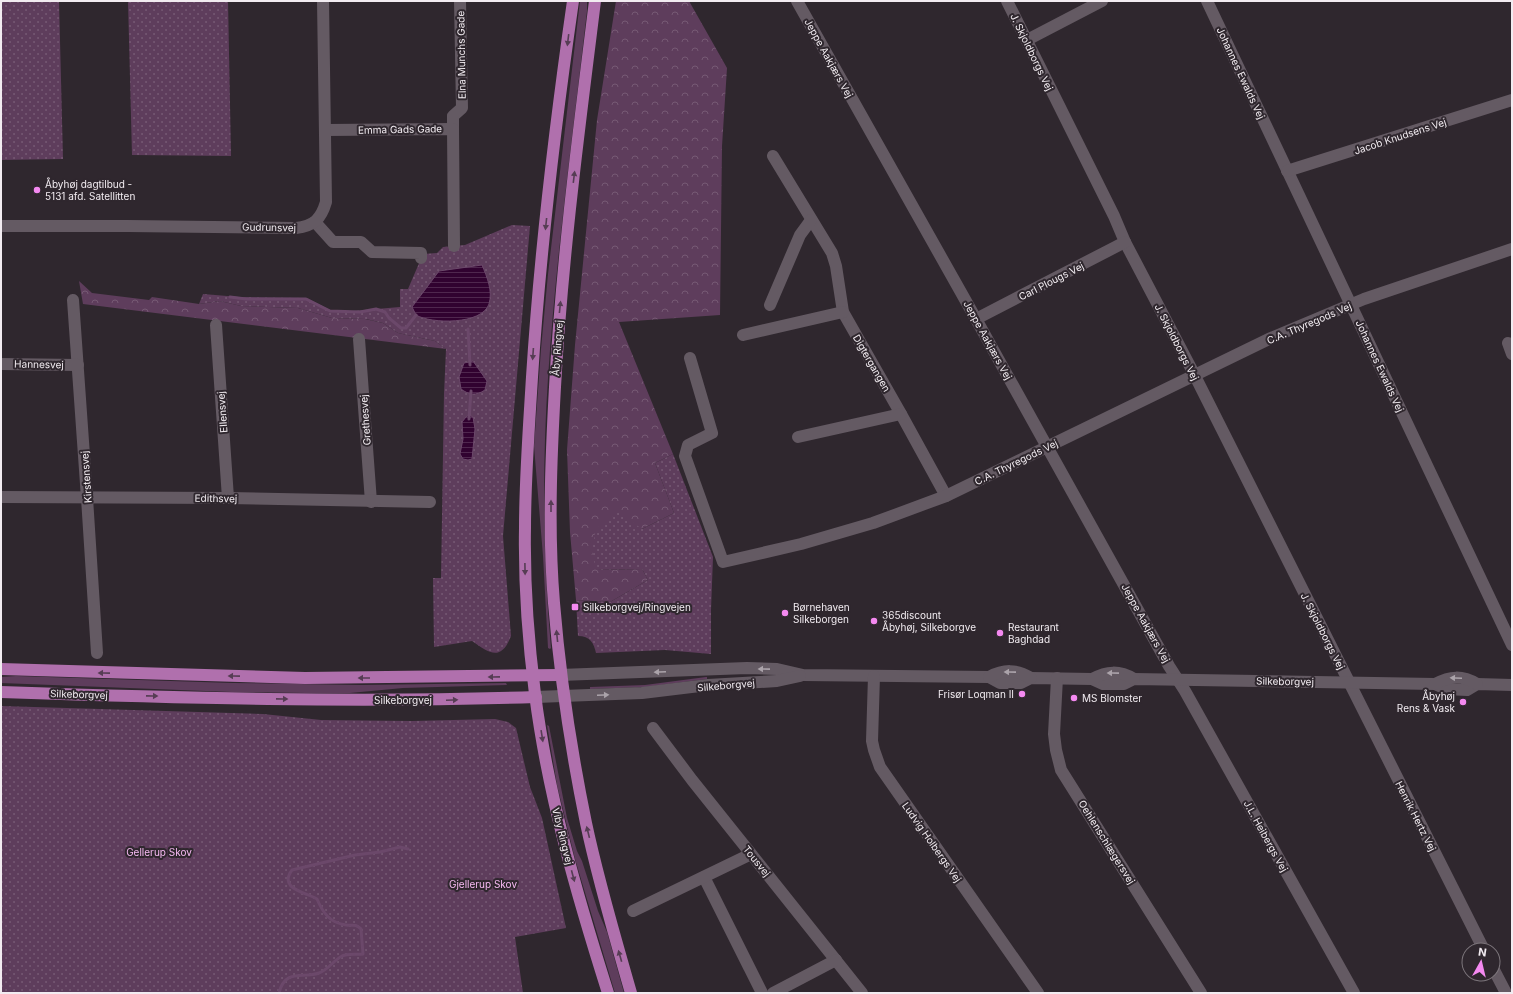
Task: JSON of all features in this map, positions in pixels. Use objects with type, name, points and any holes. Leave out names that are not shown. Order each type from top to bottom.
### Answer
[{"type":"main road","points":[[533,676],[526,586],[526,460],[542,259],[573,1]]},
{"type":"main road","name":"Åby Ringvej","points":[[564,697],[560,675],[553,601],[551,462],[558,336],[564,269],[595,1]]},
{"type":"main road","name":"Silkeborgvej","points":[[1,669],[305,678],[560,675]]},
{"type":"main road","name":"Viby Ringvej","points":[[533,676],[545,758],[562,833],[578,895],[608,993]]},
{"type":"main road","name":"Silkeborgvej","points":[[1,692],[329,700],[536,698]]},
{"type":"main road","points":[[564,697],[586,824],[631,993]]},
{"type":"street","points":[[323,1],[326,202],[323,213],[315,222],[333,242],[361,242],[372,252],[421,253],[421,258]]},
{"type":"street","name":"Elna Munchs Gade","points":[[453,129],[453,116],[462,108],[460,1]]},
{"type":"street","name":"Jeppe Aakjærs Vej","points":[[797,1],[1178,680]]},
{"type":"street","name":"J. Skjoldborgs Vej","points":[[1007,1],[1114,216],[1125,242],[1194,375],[1348,682]]},
{"type":"street","points":[[1027,40],[1102,1]]},
{"type":"street","name":"Johannes Ewalds Vej","points":[[1206,1],[1512,644]]},
{"type":"street","name":"Jacob Knudsens Vej","points":[[1287,171],[1512,100]]},
{"type":"street","name":"Emma Gads Gade","points":[[326,130],[453,129],[454,246]]},
{"type":"street","name":"Digtergangen","points":[[773,156],[832,253],[836,266],[843,312],[946,496]]},
{"type":"street","points":[[770,305],[800,235],[811,220]]},
{"type":"street","name":"Gudrunsvej","points":[[1,228],[128,226],[296,228],[307,227],[315,222]]},
{"type":"street","name":"Carl Plougs Vej","points":[[976,319],[1125,242]]},
{"type":"street","name":"C.A. Thyregods Vej","points":[[690,358],[712,433],[688,445],[685,456],[723,562],[800,544],[866,525],[946,496],[1271,338],[1350,304],[1512,249]]},
{"type":"street","name":"Kirstensvej","points":[[73,300],[97,653]]},
{"type":"street","points":[[743,335],[843,312]]},
{"type":"street","name":"Ellensvej","points":[[216,325],[228,498]]},
{"type":"street","name":"Grethesvej","points":[[359,339],[371,502]]},
{"type":"street","name":"Hannesvej","points":[[1,364],[78,365]]},
{"type":"street","points":[[798,437],[901,414]]},
{"type":"street","name":"Edithsvej","points":[[1,497],[228,498],[430,502]]},
{"type":"street","name":"Silkeborgvej","points":[[560,675],[746,668],[777,669],[803,675],[989,677],[1000,683],[1021,683],[1031,678],[1092,679],[1103,673],[1124,673],[1134,679],[1435,684],[1446,678],[1467,678],[1477,684],[1512,685]]},
{"type":"street","name":"Silkeborgvej","points":[[536,698],[672,691],[708,685],[777,681],[803,675]]},
{"type":"street","name":"Ludvig Holbergs Vej","points":[[874,676],[872,740],[880,767],[1038,993]]},
{"type":"street","name":"Oehlenschlægersvej","points":[[1057,678],[1054,734],[1061,770],[1202,993]]},
{"type":"street","name":"J.L. Heibergs Vej","points":[[1178,680],[1354,993]]},
{"type":"street","name":"Henrik Hertz Vej","points":[[1348,682],[1480,942]]},
{"type":"street","name":"Tousvej","points":[[653,728],[862,993]]},
{"type":"street","points":[[633,911],[751,854]]},
{"type":"street","points":[[704,876],[762,993]]},
{"type":"street","points":[[773,993],[836,960]]},
{"type":"street","points":[[1500,982],[1506,993]]},
{"type":"green space","points":[[1,1],[59,1],[63,159],[1,160]]},
{"type":"green space","points":[[128,1],[228,1],[231,156],[132,155]]},
{"type":"green space","points":[[580,1],[587,1],[587,11],[560,240],[551,332],[546,412],[544,513],[550,649],[548,648],[543,556],[534,446],[548,274]]},
{"type":"green space","points":[[616,1],[689,1],[727,68],[722,146],[720,315],[619,322],[673,454],[655,463],[674,513],[642,529],[597,570],[642,569],[648,580],[610,602],[576,600],[570,532],[567,450],[575,345],[597,120]]},
{"type":"green space","points":[[512,225],[530,226],[503,536],[511,636],[503,649],[494,653],[489,652],[472,641],[434,647],[433,578],[441,578],[446,349],[435,341],[398,333],[383,323],[366,319],[332,318],[298,308],[241,306],[220,301],[199,304],[203,294],[239,297],[307,298],[332,311],[353,311],[400,307],[400,289],[408,289],[423,254],[437,253],[443,247],[465,245]]},
{"type":"green space","points":[[79,281],[92,293],[149,300],[152,297],[199,304],[220,301],[241,306],[298,308],[332,318],[365,319],[383,323],[398,333],[435,341],[446,349],[83,304]]},
{"type":"green space","points":[[673,454],[713,557],[711,654],[665,650],[596,653],[591,641],[586,637],[578,636],[576,600],[610,602],[648,580],[642,569],[596,570],[592,551],[596,529],[618,512],[642,529],[674,513],[655,463]]},
{"type":"green space","points":[[16,676],[233,683],[361,685],[506,683],[507,685],[403,688],[350,693],[306,693],[231,692],[1,683],[1,677]]},
{"type":"green space","points":[[707,677],[707,679],[646,687],[590,689],[590,687],[645,685]]},
{"type":"green space","name":"Gellerup Skov","points":[[1,706],[263,714],[321,720],[412,721],[495,719],[508,722],[516,728],[530,787],[542,818],[566,928],[515,937],[523,993],[1,993]]},
{"type":"green space","points":[[547,725],[549,726],[567,818],[598,911],[607,932],[624,993],[615,993],[575,859],[557,785]]},
{"type":"shaded area","points":[[482,265],[489,284],[490,294],[489,304],[484,311],[477,316],[456,321],[433,320],[416,315],[412,307],[439,271]]},
{"type":"shaded area","points":[[473,361],[487,381],[485,390],[473,394],[467,393],[461,389],[459,377],[464,363]]},
{"type":"shaded area","points":[[469,415],[473,417],[475,429],[472,459],[468,460],[463,459],[460,454],[463,439],[462,422]]},
{"type":"waterway","points":[[230,297],[246,299],[306,299],[330,311],[360,312],[376,309],[385,312],[389,318],[401,328],[406,328],[416,315]]},
{"type":"waterway","points":[[468,329],[470,365]]},
{"type":"waterway","points":[[469,419],[471,391]]},
{"type":"waterway","points":[[279,993],[282,985],[290,977],[313,975],[325,970],[342,956],[363,954],[361,929],[355,925],[340,924],[331,920],[322,909],[317,899],[300,892],[291,886],[288,882],[292,870],[355,855],[380,852],[400,847],[408,849]]},
{"type":"place","name":"Åbyhøj dagtilbud - 5131 afd. Satellitten","points":[[37,190]]},
{"type":"place","name":"Silkeborgvej/Ringvejen","points":[[575,607]]},
{"type":"place","name":"Børnehaven Silkeborgen","points":[[785,613]]},
{"type":"place","name":"365discount Åbyhøj, Silkeborgve","points":[[874,621]]},
{"type":"place","name":"Restaurant Baghdad","points":[[1000,633]]},
{"type":"place","name":"Frisør Loqman II","points":[[1022,694]]},
{"type":"place","name":"MS Blomster","points":[[1074,698]]},
{"type":"place","name":"Åbyhøj Rens & Vask","points":[[1463,702]]},
{"type":"park label","name":"Gjellerup Skov","points":[[483,884]]}]
